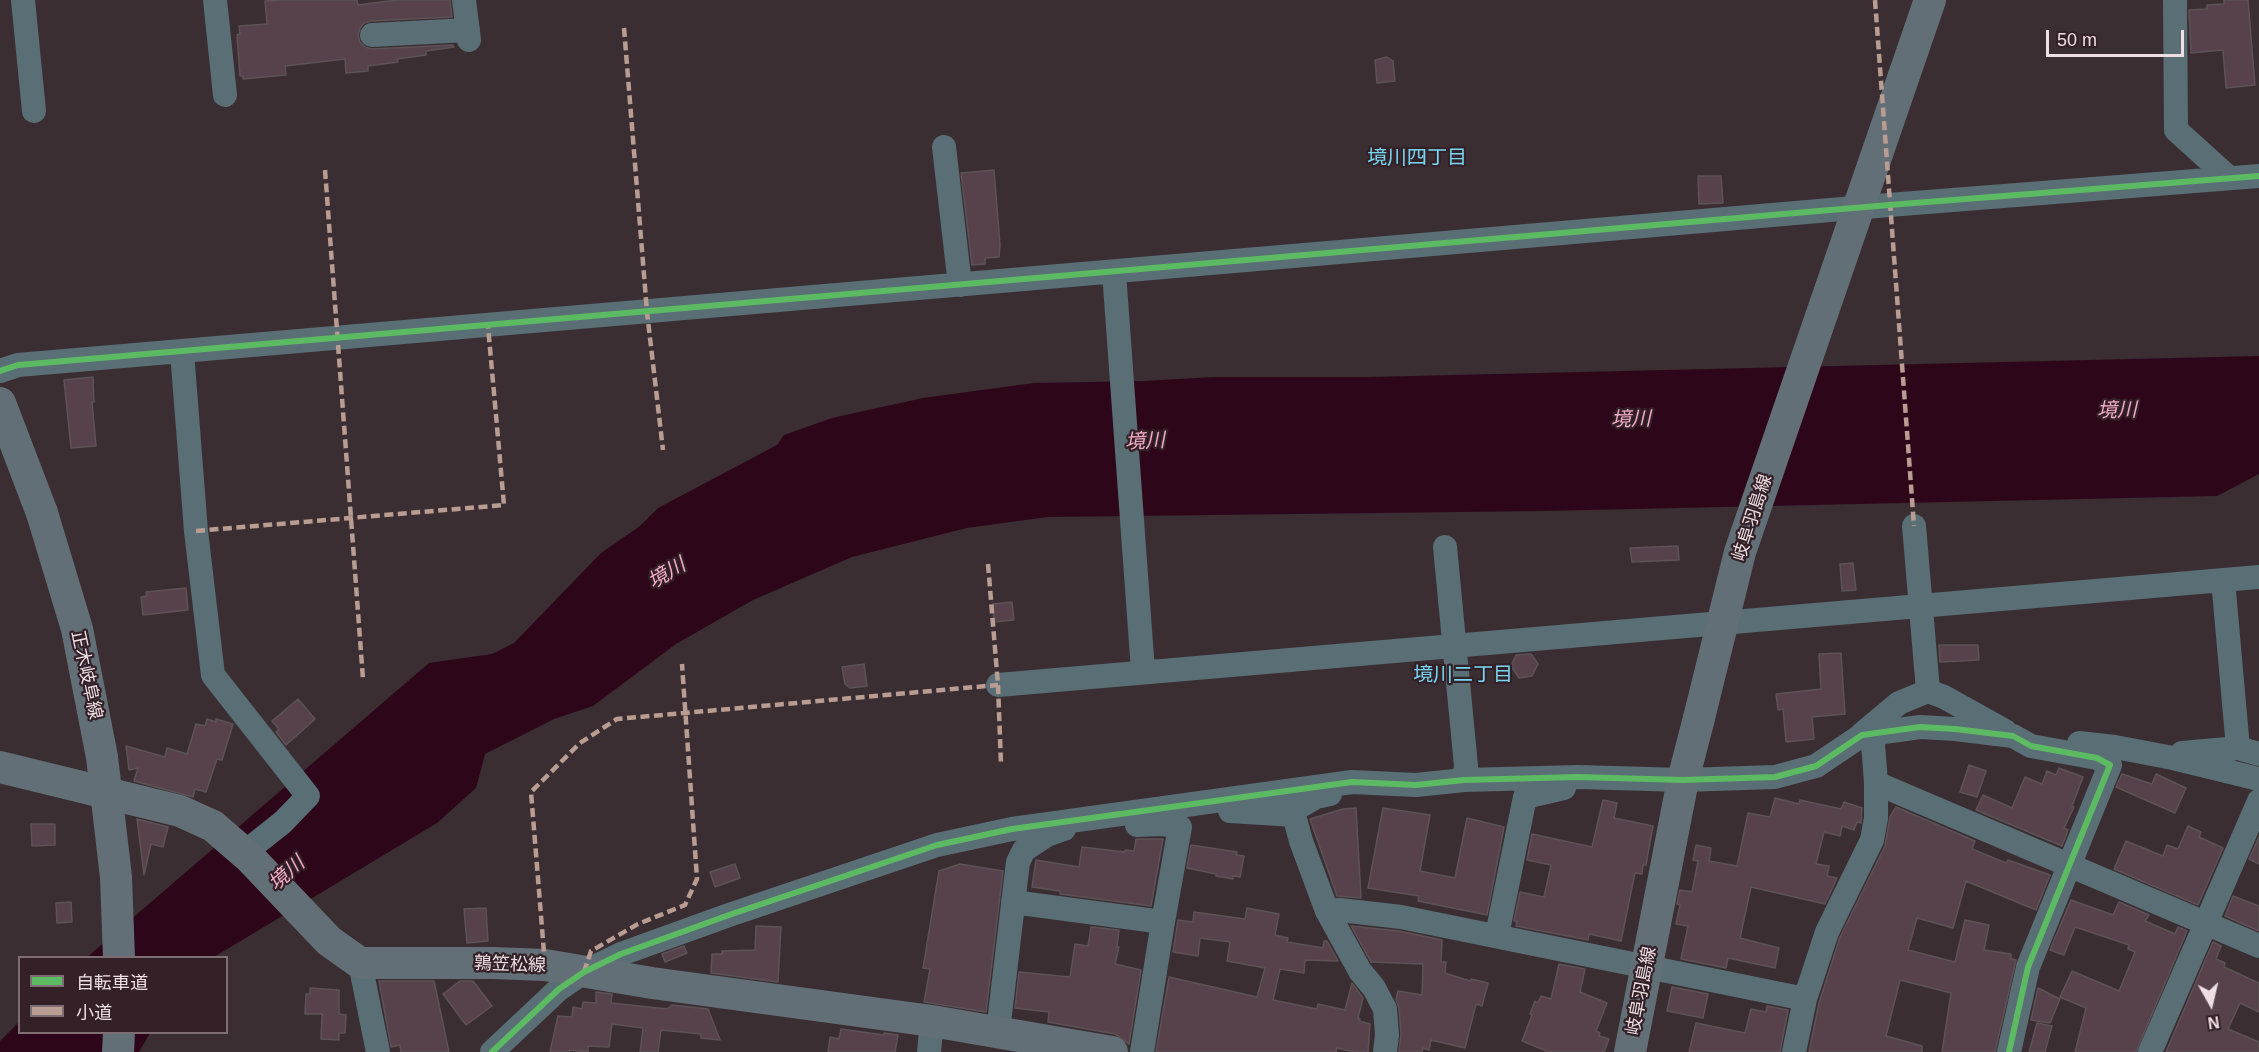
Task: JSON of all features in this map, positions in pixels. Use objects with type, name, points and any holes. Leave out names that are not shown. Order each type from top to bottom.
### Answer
[{"type":"main road","name":"岐阜羽島線","points":[[1630,1052],[1683,780],[1740,552],[1930,0]]},
{"type":"main road","name":"正木岐阜線","points":[[1,406],[42,513],[77,629],[102,757],[116,877],[119,956]]},
{"type":"main road","points":[[0,767],[180,811],[213,826],[247,856],[329,941],[360,963]]},
{"type":"main road","name":"鶉笠松線","points":[[360,963],[545,965],[998,1031],[1112,1052]]},
{"type":"main road","points":[[118,1052],[119,1034]]},
{"type":"street","points":[[23,0],[34,111]]},
{"type":"street","points":[[215,0],[225,95]]},
{"type":"street","points":[[372,35],[469,35],[465,0]]},
{"type":"street","points":[[2175,0],[2176,130],[2229,178]]},
{"type":"street","points":[[944,147],[960,285]]},
{"type":"street","points":[[0,371],[18,365],[1853,208],[2259,176]]},
{"type":"street","points":[[1113,272],[1143,671]]},
{"type":"street","points":[[182,352],[196,531],[213,675],[308,796],[247,856]]},
{"type":"street","points":[[1914,526],[1928,691]]},
{"type":"street","points":[[1444,547],[1466,766],[1464,780]]},
{"type":"street","points":[[998,685],[2259,577]]},
{"type":"street","points":[[492,1052],[559,989],[584,972],[621,954],[937,845],[1012,829],[1352,782],[1416,785],[1464,780],[1578,777],[1683,780],[1775,777],[1816,766],[1869,734],[1899,704],[1928,691],[1944,697],[2031,746],[2097,758],[2110,765],[2173,767],[2183,760],[2184,752],[2248,751],[2223,580]]},
{"type":"street","points":[[1869,734],[1920,727],[2115,747],[2183,760],[2259,779]]},
{"type":"street","points":[[1794,1052],[1805,999],[1827,932],[1872,840],[1876,818],[1876,783],[1873,744],[1869,734]]},
{"type":"street","points":[[2150,1052],[2259,801],[2249,793],[2202,772],[2183,760]]},
{"type":"street","points":[[2009,1052],[2028,967],[2110,765]]},
{"type":"street","points":[[1497,935],[1526,797],[1574,785],[1578,777]]},
{"type":"street","points":[[1352,782],[1348,788],[1316,797],[1297,808],[1294,815],[1327,911],[1360,971],[1374,988],[1385,1009],[1388,1035],[1385,1052]]},
{"type":"street","points":[[1876,783],[2259,946]]},
{"type":"street","points":[[1194,805],[1193,812],[1253,811],[1294,815]]},
{"type":"street","points":[[998,1031],[1018,862],[1024,850],[1047,835],[1084,820],[1132,826],[1162,824],[1180,827],[1142,1052]]},
{"type":"street","points":[[1013,902],[1163,922]]},
{"type":"street","points":[[1327,911],[1340,910],[1401,917],[1805,999]]},
{"type":"street","points":[[360,963],[378,1052]]},
{"type":"street","points":[[929,1052],[932,1021]]},
{"type":"water","name":"境川","points":[[2259,356],[2259,474],[2217,496],[1544,511],[1047,517],[967,528],[852,557],[753,600],[676,644],[593,706],[554,719],[485,754],[476,788],[437,823],[216,956],[88,956],[429,663],[492,654],[514,643],[601,553],[640,526],[658,508],[777,445],[784,435],[832,418],[923,398],[1034,383],[1213,377],[1369,377]]},
{"type":"water","points":[[18,1023],[18,1034],[149,1034],[139,1052],[0,1052],[0,1041]]},
{"type":"building","points":[[357,0],[358,5],[396,0],[450,0],[452,17],[371,21],[364,23],[358,36],[365,47],[372,49],[453,45],[454,47],[426,51],[426,55],[397,59],[398,62],[368,66],[368,71],[346,73],[345,59],[285,66],[286,75],[243,79],[243,76],[240,76],[237,35],[240,34],[239,26],[267,24],[265,1]]},
{"type":"building","points":[[2224,0],[2248,0],[2255,85],[2226,88],[2223,50],[2191,53],[2189,10],[2207,9],[2207,5],[2224,4]]},
{"type":"building","points":[[1387,57],[1393,61],[1395,81],[1377,83],[1375,60]]},
{"type":"building","points":[[994,170],[999,257],[985,258],[985,264],[972,265],[961,173]]},
{"type":"building","points":[[1698,176],[1721,176],[1723,203],[1699,204]]},
{"type":"building","points":[[93,377],[94,402],[92,402],[96,446],[71,448],[64,380]]},
{"type":"building","points":[[1678,546],[1679,560],[1632,562],[1630,548]]},
{"type":"building","points":[[1853,563],[1856,590],[1842,591],[1840,564]]},
{"type":"building","points":[[186,588],[188,610],[143,615],[141,597],[147,596],[146,592]]},
{"type":"building","points":[[1012,602],[1014,620],[994,622],[993,604]]},
{"type":"building","points":[[1939,645],[1978,645],[1979,660],[1940,662]]},
{"type":"building","points":[[1841,653],[1845,714],[1812,717],[1814,739],[1786,742],[1783,709],[1778,710],[1776,694],[1821,689],[1819,654]]},
{"type":"building","points":[[1531,654],[1538,664],[1532,676],[1519,678],[1511,666],[1516,655]]},
{"type":"building","points":[[864,664],[867,686],[850,688],[845,684],[842,667]]},
{"type":"building","points":[[298,699],[315,719],[286,745],[276,732],[279,729],[272,721]]},
{"type":"building","points":[[207,719],[233,724],[222,760],[217,759],[206,792],[195,789],[193,797],[134,781],[138,768],[129,770],[126,746],[165,757],[167,748],[187,754],[196,724],[205,726]]},
{"type":"building","points":[[1969,765],[1986,771],[1977,797],[1960,792]]},
{"type":"building","points":[[2059,768],[2083,777],[2072,806],[2074,807],[2064,828],[2068,830],[2062,846],[1976,810],[1983,795],[2012,808],[2025,777],[2042,784],[2047,771],[2056,775]]},
{"type":"building","points":[[2122,774],[2152,784],[2156,774],[2186,788],[2175,813],[2116,787]]},
{"type":"building","points":[[1775,798],[1799,804],[1800,800],[1841,809],[1844,802],[1862,808],[1861,823],[1857,822],[1854,830],[1842,826],[1840,836],[1824,832],[1816,864],[1829,866],[1827,876],[1837,878],[1825,904],[1751,887],[1740,938],[1779,948],[1775,968],[1728,958],[1726,968],[1681,959],[1688,926],[1676,924],[1680,905],[1677,904],[1680,890],[1692,892],[1698,861],[1693,860],[1696,845],[1711,848],[1709,861],[1737,866],[1748,813],[1770,817]]},
{"type":"building","points":[[1603,800],[1617,803],[1614,818],[1653,826],[1646,865],[1643,865],[1642,874],[1635,873],[1621,941],[1589,934],[1588,940],[1516,926],[1517,921],[1514,921],[1520,892],[1544,897],[1551,865],[1527,860],[1532,834],[1592,847]]},
{"type":"building","points":[[1896,807],[1975,841],[1972,849],[2006,863],[2008,860],[2050,875],[2036,910],[1966,881],[1953,928],[1917,918],[1908,950],[1955,962],[1965,920],[1989,925],[1984,950],[2011,954],[2011,959],[2016,960],[1995,1052],[1942,1052],[1951,993],[1900,980],[1886,1036],[1922,1046],[1922,1052],[1809,1052],[1819,1003],[1840,937],[1885,846],[1890,817]]},
{"type":"building","points":[[1356,808],[1361,898],[1337,896],[1310,819],[1343,809]]},
{"type":"building","points":[[1383,808],[1430,815],[1420,871],[1455,878],[1467,818],[1504,827],[1487,915],[1418,901],[1419,896],[1368,888]]},
{"type":"building","points":[[137,819],[168,827],[163,847],[151,844],[144,875]]},
{"type":"building","points":[[31,824],[55,824],[55,845],[32,846]]},
{"type":"building","points":[[2188,826],[2201,832],[2199,837],[2223,848],[2198,905],[2114,869],[2126,841],[2163,856],[2167,845],[2178,849]]},
{"type":"building","points":[[2259,837],[2259,864],[2249,859]]},
{"type":"building","points":[[1136,839],[1163,839],[1151,906],[1060,894],[1060,891],[1032,887],[1036,860],[1079,867],[1082,847],[1134,851]]},
{"type":"building","points":[[1191,845],[1237,852],[1236,855],[1244,856],[1240,877],[1233,876],[1233,879],[1187,868]]},
{"type":"building","points":[[735,864],[740,878],[715,887],[710,872]]},
{"type":"building","points":[[960,864],[1003,871],[986,1012],[924,1002],[930,969],[923,968],[939,871]]},
{"type":"building","points":[[2233,896],[2259,906],[2259,931],[2225,916]]},
{"type":"building","points":[[2071,900],[2113,915],[2119,902],[2149,915],[2145,921],[2175,934],[2178,927],[2187,931],[2136,1052],[2075,1052],[2086,1008],[2060,997],[2072,971],[2119,991],[2135,952],[2128,949],[2129,945],[2075,927],[2064,955],[2050,950]]},
{"type":"building","points":[[71,902],[72,922],[57,923],[56,903]]},
{"type":"building","points":[[486,908],[488,941],[467,943],[464,909]]},
{"type":"building","points":[[1247,908],[1279,914],[1275,935],[1288,938],[1287,942],[1323,948],[1324,941],[1327,941],[1338,961],[1305,960],[1304,973],[1280,969],[1273,1000],[1317,1009],[1318,1004],[1345,1010],[1352,983],[1363,998],[1359,1021],[1370,1024],[1368,1052],[1337,1048],[1336,1052],[1156,1052],[1169,977],[1257,997],[1265,968],[1227,961],[1230,942],[1200,938],[1198,956],[1173,952],[1178,920],[1193,922],[1194,912],[1245,919]]},
{"type":"building","points":[[756,926],[781,927],[778,982],[711,973],[712,954],[722,954],[722,951],[755,950]]},
{"type":"building","points":[[1351,926],[1399,931],[1442,940],[1441,962],[1446,962],[1445,973],[1470,981],[1471,979],[1488,983],[1482,1006],[1476,1004],[1465,1048],[1431,1040],[1429,1050],[1423,1048],[1422,1052],[1399,1052],[1401,1034],[1399,1008],[1396,1000],[1398,991],[1422,995],[1423,964],[1371,962]]},
{"type":"building","points":[[1091,927],[1119,930],[1117,947],[1119,947],[1115,964],[1141,970],[1129,1044],[1115,1034],[1048,1022],[1049,1012],[1015,1008],[1019,972],[1070,977],[1075,944],[1088,946]]},
{"type":"building","points":[[2213,942],[2221,946],[2216,959],[2225,963],[2224,967],[2259,983],[2259,1012],[2240,1003],[2228,1029],[2259,1042],[2259,1052],[2166,1052]]},
{"type":"building","points":[[684,946],[687,953],[665,962],[662,954]]},
{"type":"building","points":[[1559,964],[1585,969],[1580,992],[1607,1003],[1596,1031],[1600,1033],[1599,1036],[1609,1039],[1604,1052],[1549,1052],[1522,1041],[1535,1001],[1538,1003],[1541,996],[1551,999]]},
{"type":"building","points":[[379,981],[434,981],[449,1052],[401,1052],[400,1045],[391,1047]]},
{"type":"building","points":[[460,981],[473,981],[492,1006],[466,1025],[443,994]]},
{"type":"building","points":[[1672,987],[1708,994],[1703,1018],[1667,1011]]},
{"type":"building","points":[[310,988],[339,990],[339,1014],[346,1015],[345,1033],[339,1033],[339,1040],[321,1039],[322,1014],[305,1014],[306,994],[310,994]]},
{"type":"building","points":[[2038,988],[2060,999],[2050,1023],[2031,1020]]},
{"type":"building","points":[[596,992],[612,994],[611,1003],[667,1009],[672,1005],[708,1009],[720,1040],[701,1038],[701,1034],[661,1030],[658,1052],[640,1052],[643,1028],[612,1024],[609,1047],[588,1046],[588,1052],[570,1050],[569,1052],[550,1052],[558,1016],[572,1017],[573,1007],[582,1009],[583,1002],[596,1003]]},
{"type":"building","points":[[1767,1006],[1788,1010],[1780,1052],[1689,1052],[1696,1023],[1745,1033],[1751,1009],[1766,1012]]},
{"type":"building","points":[[2037,1023],[2052,1026],[2045,1052],[2029,1052]]},
{"type":"building","points":[[841,1029],[898,1035],[895,1052],[828,1052],[830,1037],[839,1039]]},
{"type":"marked path","points":[[1875,0],[1914,526]]},
{"type":"marked path","points":[[624,28],[647,312],[663,450]]},
{"type":"marked path","points":[[325,170],[363,679]]},
{"type":"marked path","points":[[196,531],[504,505],[488,326]]},
{"type":"marked path","points":[[988,564],[998,685],[1001,764]]},
{"type":"marked path","points":[[584,972],[591,951],[638,924],[685,905],[697,879],[682,664]]},
{"type":"marked path","points":[[545,965],[531,792],[580,743],[617,719],[998,685]]},
{"type":"cycle path","points":[[0,371],[18,365],[1889,205],[2259,176]]},
{"type":"cycle path","points":[[492,1052],[559,989],[584,972],[621,954],[937,845],[1012,829],[1352,782],[1416,785],[1464,780],[1578,777],[1683,780],[1775,777],[1816,766],[1862,735],[1920,727],[2013,736],[2031,746],[2097,758],[2110,765],[2028,967],[2009,1052]]},
{"type":"district","name":"境川四丁目","points":[[1417,158]]},
{"type":"district","name":"境川二丁目","points":[[1463,675]]}]
